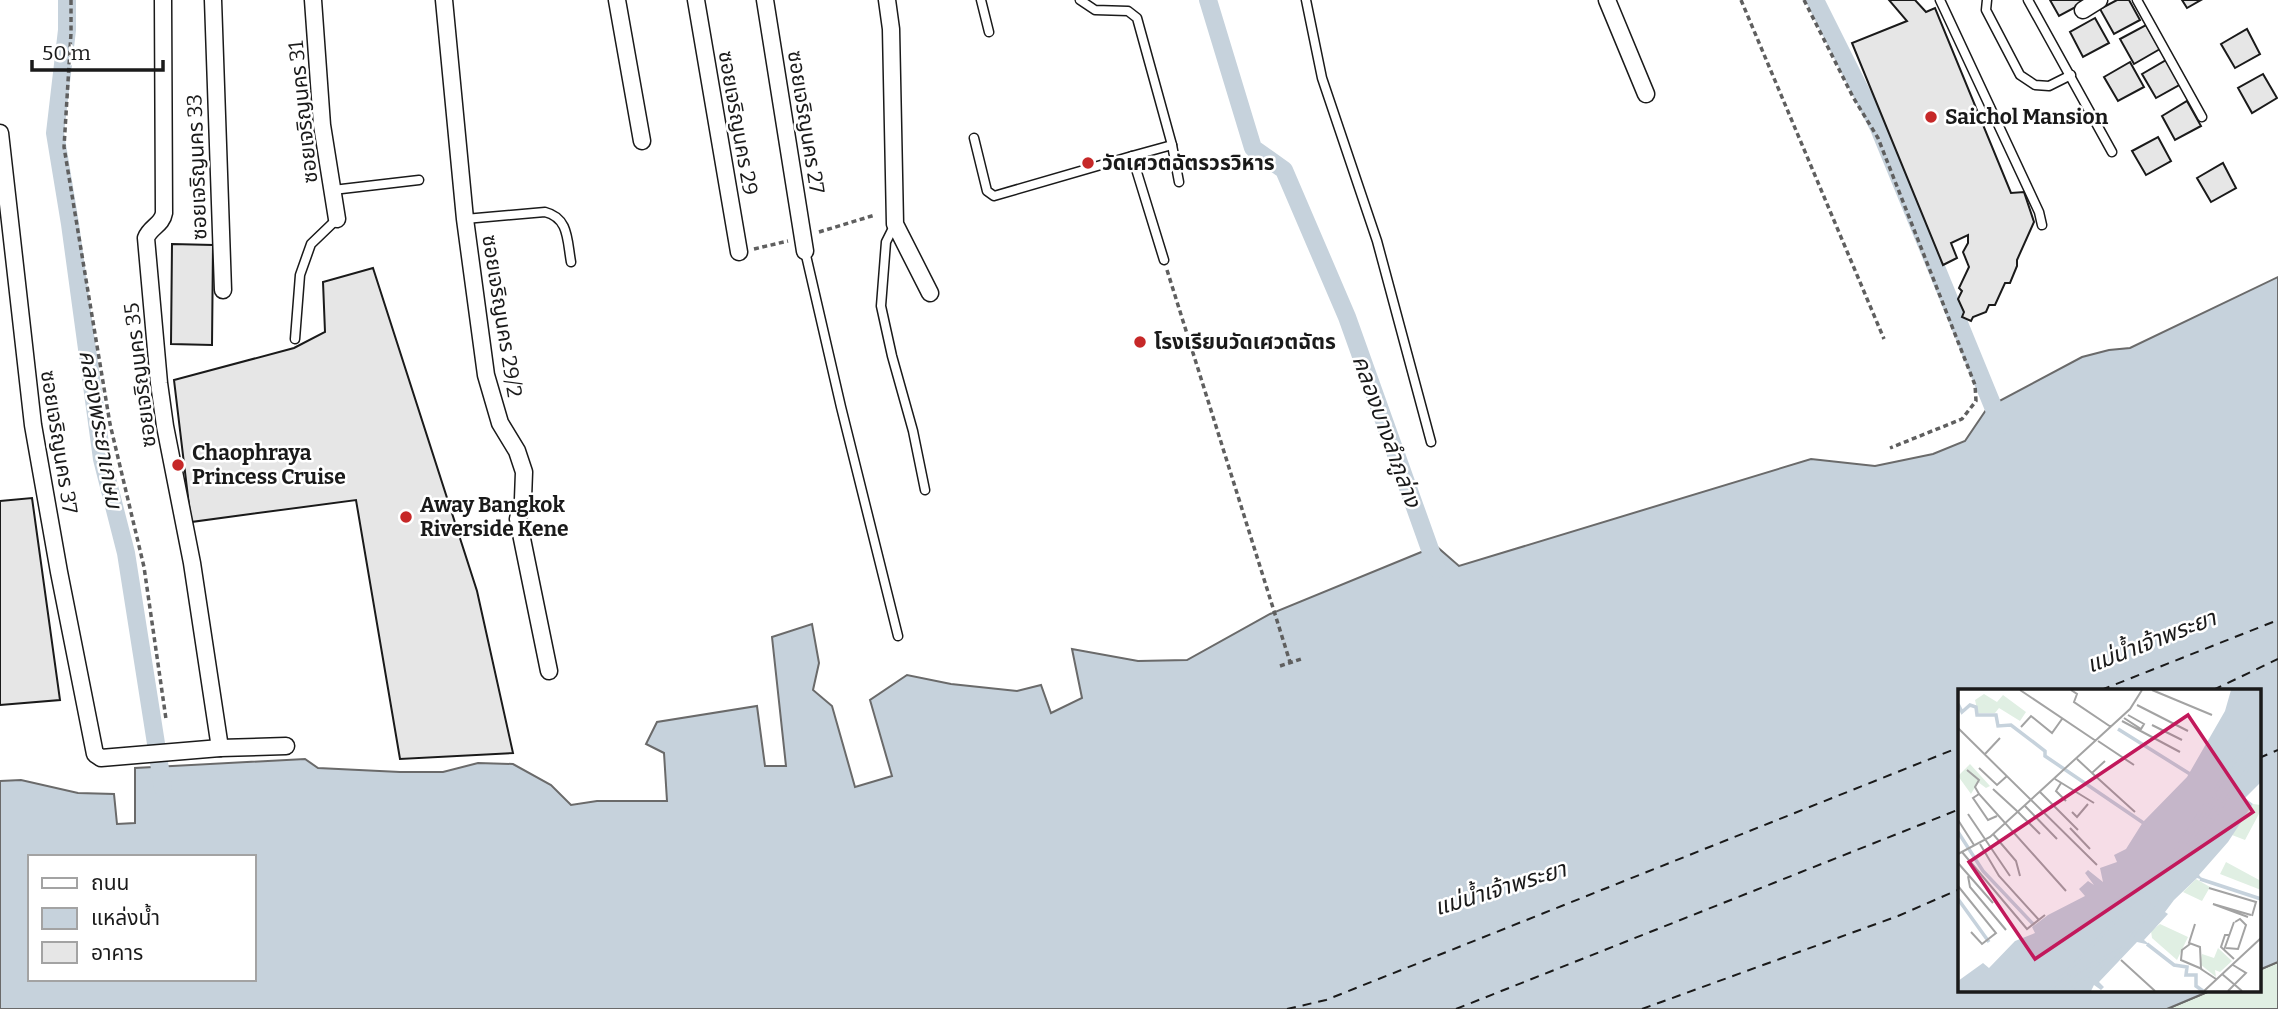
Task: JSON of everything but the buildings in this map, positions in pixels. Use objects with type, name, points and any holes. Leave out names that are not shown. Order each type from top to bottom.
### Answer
[{"type":"street","name":"ซอยเจริญนคร 35","points":[[163,0],[164,213],[161,222],[149,231],[146,238],[165,426],[192,563],[220,748]]},
{"type":"street","name":"ซอยเจริญนคร 33","points":[[213,0],[223,290]]},
{"type":"street","name":"ซอยเจริญนคร 31","points":[[313,0],[321,125],[337,219]]},
{"type":"street","name":"ซอยเจริญนคร 29/2","points":[[444,0],[465,219],[486,375],[500,423],[517,451],[524,472],[523,499],[518,519],[549,671]]},
{"type":"street","points":[[617,0],[642,141]]},
{"type":"street","name":"ซอยเจริญนคร 29","points":[[696,0],[739,252]]},
{"type":"street","name":"ซอยเจริญนคร 27","points":[[765,0],[805,251]]},
{"type":"street","points":[[887,0],[891,29],[895,224],[930,293]]},
{"type":"street","points":[[1607,0],[1646,94]]},
{"type":"street","points":[[2082,10],[2099,0]]},
{"type":"street","name":"ซอยเจริญนคร 37","points":[[0,133],[33,425],[95,754],[101,758],[220,748]]},
{"type":"street","points":[[220,748],[286,746]]},
{"type":"lane","points":[[981,0],[989,32]]},
{"type":"lane","points":[[1080,0],[1095,10],[1128,11],[1137,18],[1172,145],[1179,182]]},
{"type":"lane","points":[[1306,0],[1322,78],[1377,241],[1431,442]]},
{"type":"lane","points":[[1940,0],[2039,212],[2042,225]]},
{"type":"lane","points":[[1987,0],[1986,10],[2020,75],[2035,85],[2049,86],[2071,75]]},
{"type":"lane","points":[[2028,0],[2112,152]]},
{"type":"lane","points":[[2137,0],[2202,117]]},
{"type":"lane","points":[[974,138],[987,191],[994,196],[1172,145]]},
{"type":"lane","points":[[1132,156],[1164,260]]},
{"type":"lane","points":[[333,190],[419,180]]},
{"type":"lane","points":[[465,219],[545,212],[556,215],[562,221],[571,262]]},
{"type":"lane","points":[[295,339],[300,275],[311,244],[337,219]]},
{"type":"lane","points":[[895,224],[886,242],[881,306],[925,490]]},
{"type":"lane","points":[[805,251],[898,636]]},
{"type":"path","points":[[71,0],[64,147],[110,424],[145,566],[166,719]]},
{"type":"path","points":[[1741,0],[1884,339]]},
{"type":"path","points":[[1804,0],[1853,97],[1878,138],[1975,385],[1976,401],[1962,419],[1890,449]]},
{"type":"path","points":[[1164,260],[1290,662]]},
{"type":"path","points":[[1280,666],[1301,659]]},
{"type":"green space","points":[[2278,962],[2278,1009],[2167,1009],[2207,992],[2260,992],[2260,970]]},
{"type":"water","name":"แม่น้ำเจ้าพระยา","points":[[2278,277],[2278,962],[2260,970],[2260,689],[1958,689],[1958,992],[2207,992],[2167,1009],[0,1009],[0,781],[21,780],[78,793],[114,794],[117,824],[135,823],[135,768],[305,759],[318,768],[400,772],[443,772],[478,763],[513,764],[551,785],[571,805],[597,801],[667,801],[664,753],[646,744],[657,722],[757,706],[765,766],[786,766],[772,637],[812,624],[819,663],[813,690],[832,706],[855,787],[892,776],[870,700],[907,675],[951,684],[1017,691],[1041,685],[1051,713],[1082,698],[1072,649],[1138,661],[1187,660],[1270,614],[1436,546],[1459,566],[1811,459],[1875,466],[1933,454],[1965,441],[1988,407],[2082,357],[2130,348]]},
{"type":"waterway","name":"คลองพระยาเกษม","points":[[67,0],[67,30],[55,133],[102,459],[126,553],[163,788]]},
{"type":"waterway","name":"คลองบางลำภูล่าง","points":[[1208,0],[1253,148],[1284,170],[1347,317],[1437,569]]},
{"type":"waterway","points":[[1815,0],[1879,128],[2001,426]]},
{"type":"ferry route","points":[[2104,689],[2278,620]]},
{"type":"ferry route","points":[[2215,689],[2278,659]]},
{"type":"ferry route","points":[[1287,1009],[1326,1000],[1958,748]]},
{"type":"ferry route","points":[[2260,758],[2278,750]]},
{"type":"ferry route","points":[[1456,1009],[1958,810]]},
{"type":"ferry route","points":[[1642,1009],[1898,916],[1958,890]]},
{"type":"place","name":"Saichol Mansion","points":[[1931,117]]},
{"type":"place","name":"วัดเศวตฉัตรวรวิหาร","points":[[1088,163]]},
{"type":"place","name":"โรงเรียนวัดเศวตฉัตร","points":[[1140,342]]},
{"type":"place","name":"Chaophraya Princess Cruise","points":[[178,465]]},
{"type":"place","name":"Away Bangkok Riverside Kene","points":[[406,517]]}]
